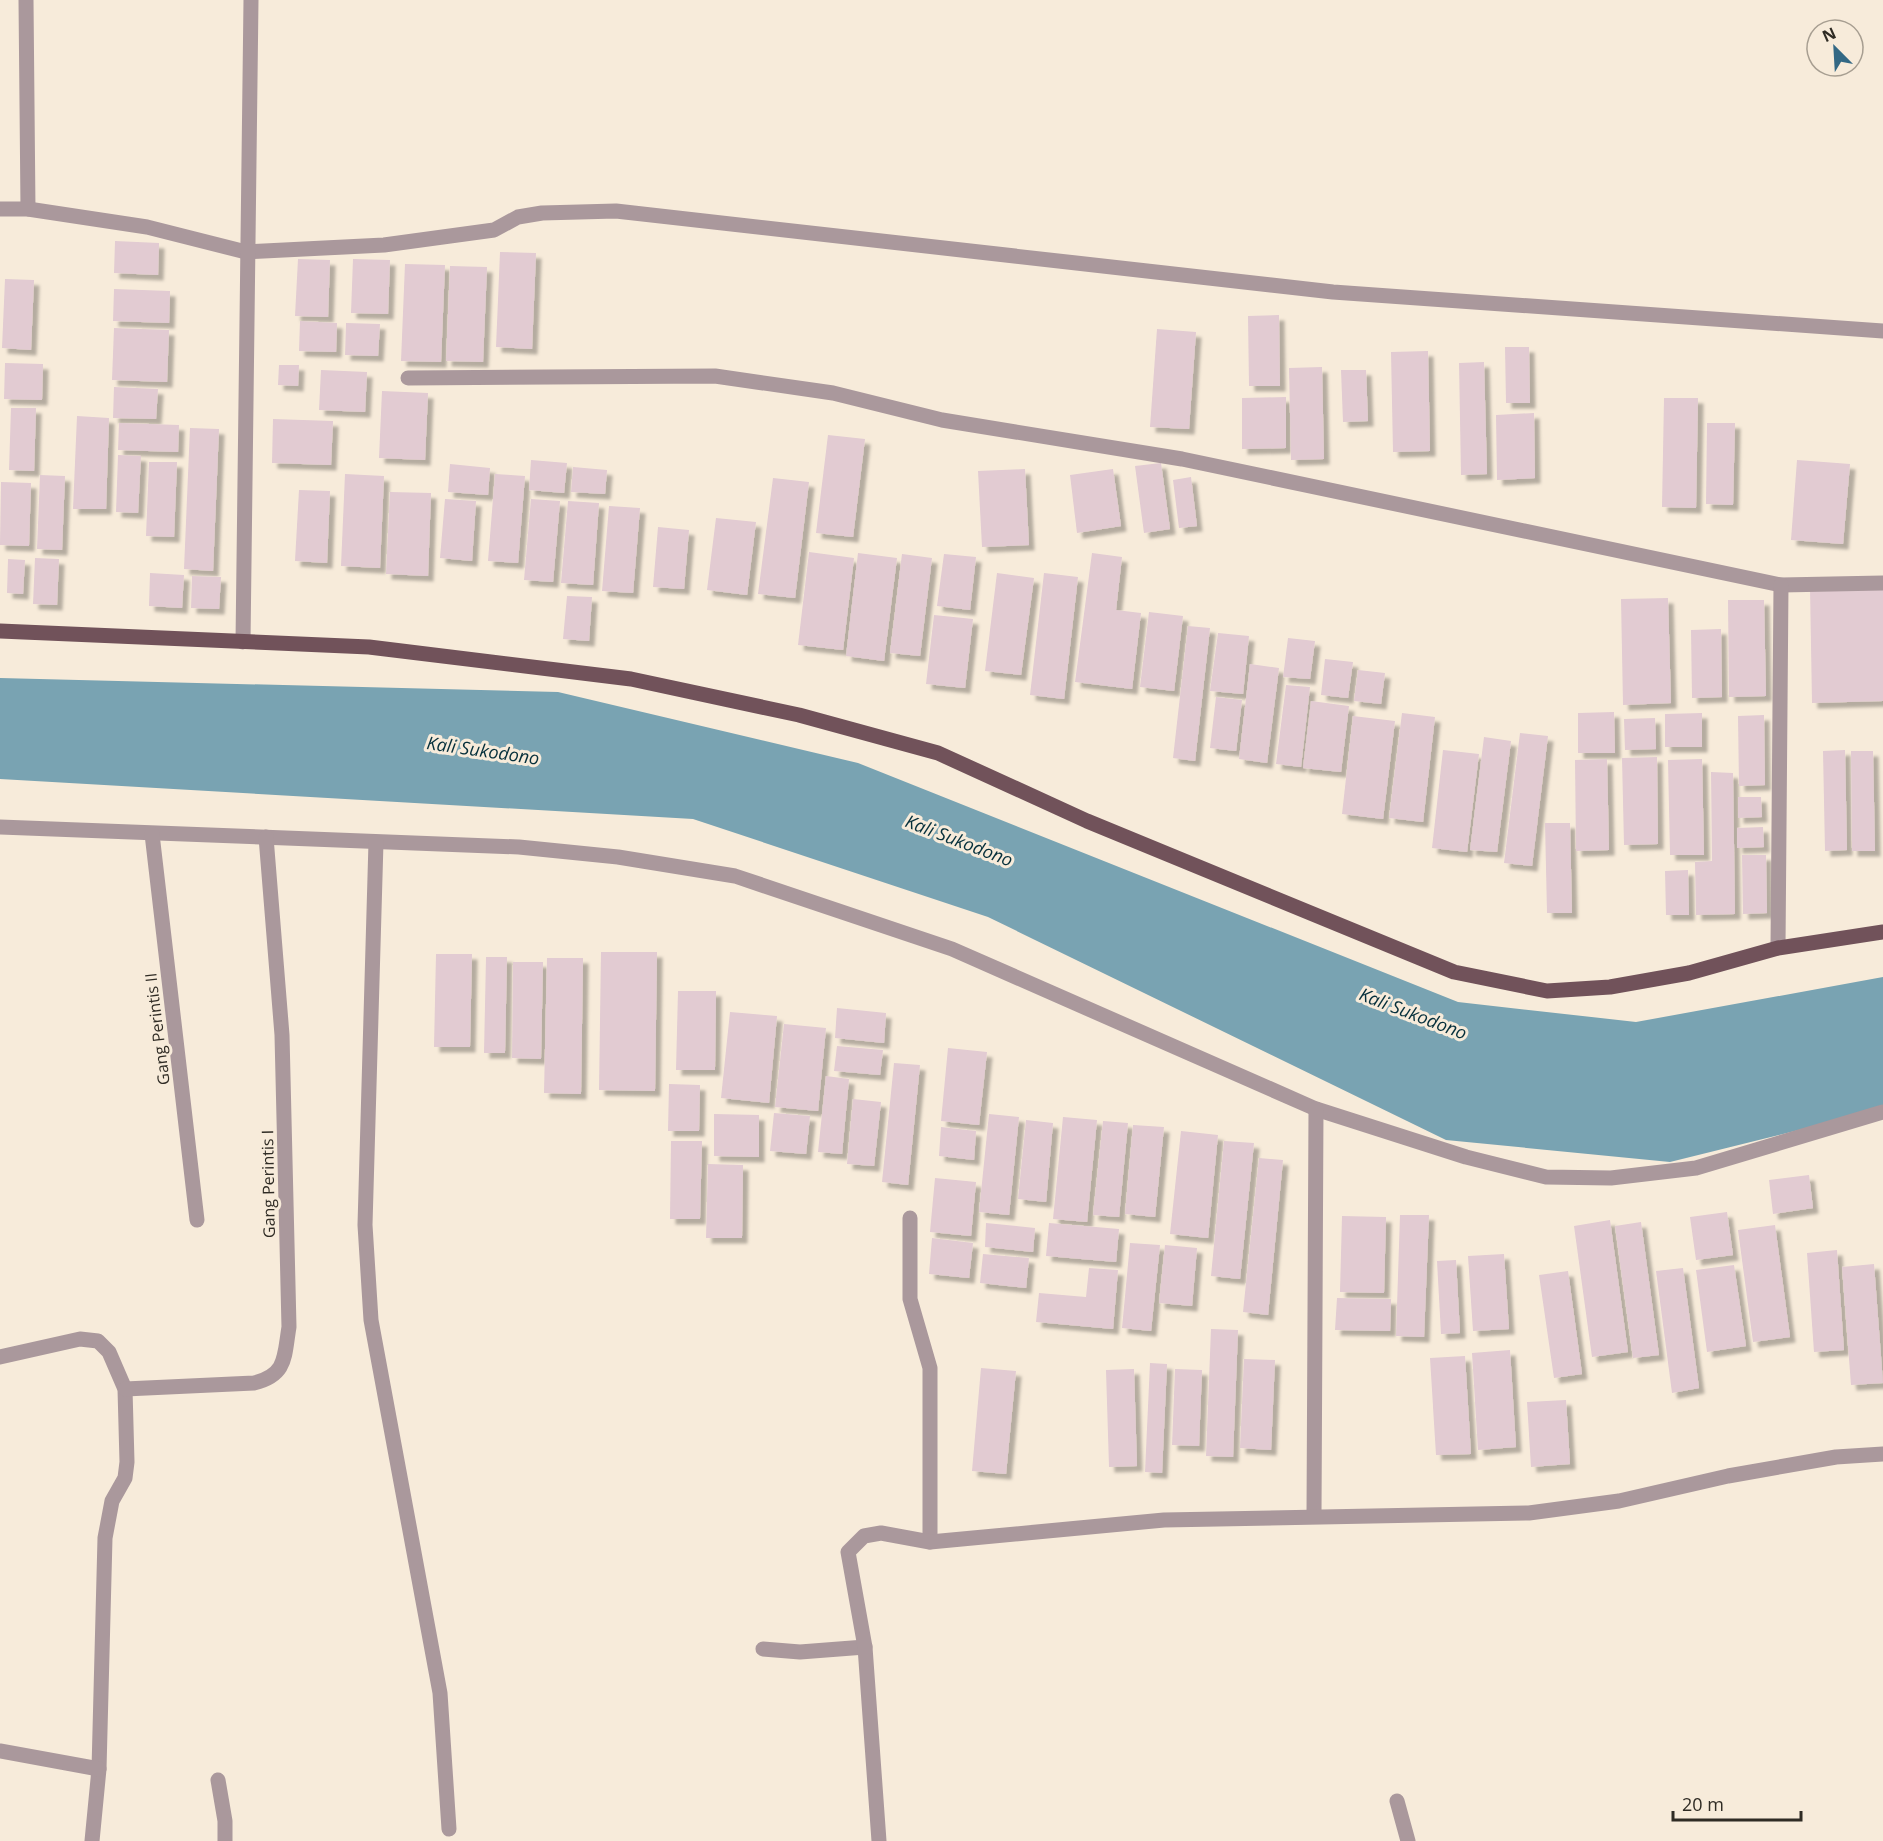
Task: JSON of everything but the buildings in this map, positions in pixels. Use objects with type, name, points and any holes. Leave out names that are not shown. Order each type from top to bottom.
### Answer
[{"type":"main road","points":[[0,631],[369,647],[631,679],[799,715],[938,753],[1087,821],[1454,972],[1547,991],[1610,987],[1689,973],[1778,948],[1883,932]]},
{"type":"street","points":[[26,0],[28,209]]},
{"type":"street","points":[[243,642],[246,252],[251,0]]},
{"type":"street","points":[[0,208],[28,209],[147,227],[246,252],[384,245],[494,230],[518,217],[542,213],[616,211],[1333,292],[1883,331]]},
{"type":"street","points":[[408,378],[715,376],[833,393],[942,420],[1182,459],[1781,585],[1883,583]]},
{"type":"street","points":[[1778,948],[1781,585]]},
{"type":"street","points":[[0,827],[519,848],[618,857],[735,876],[952,949],[1316,1110],[1466,1158],[1546,1177],[1611,1178],[1696,1168],[1883,1112]]},
{"type":"street","name":"Gang Perintis II","points":[[152,834],[197,1220]]},
{"type":"street","name":"Gang Perintis I","points":[[125,1389],[254,1383],[269,1380],[281,1370],[289,1327],[282,1035],[266,837]]},
{"type":"street","points":[[375,842],[365,1225],[370,1308],[440,1694],[449,1829]]},
{"type":"street","points":[[1314,1516],[1316,1110]]},
{"type":"street","points":[[910,1218],[910,1299],[930,1368],[930,1542]]},
{"type":"street","points":[[0,1357],[80,1339],[98,1341],[109,1352],[125,1389],[125,1478],[112,1501],[105,1538],[99,1769],[92,1841]]},
{"type":"street","points":[[879,1841],[865,1647],[848,1552],[864,1536],[880,1533],[930,1542],[1164,1520],[1529,1513],[1619,1501],[1728,1476],[1836,1457],[1883,1454]]},
{"type":"street","points":[[763,1649],[800,1652],[865,1647]]},
{"type":"street","points":[[0,1751],[99,1769]]},
{"type":"street","points":[[218,1780],[224,1811],[225,1841]]},
{"type":"street","points":[[1397,1801],[1408,1841]]},
{"type":"water","name":"Kali Sukodono","points":[[0,678],[558,692],[858,763],[1458,1002],[1636,1022],[1883,977],[1883,1109],[1670,1162],[1446,1140],[988,917],[693,819],[0,779]]}]
